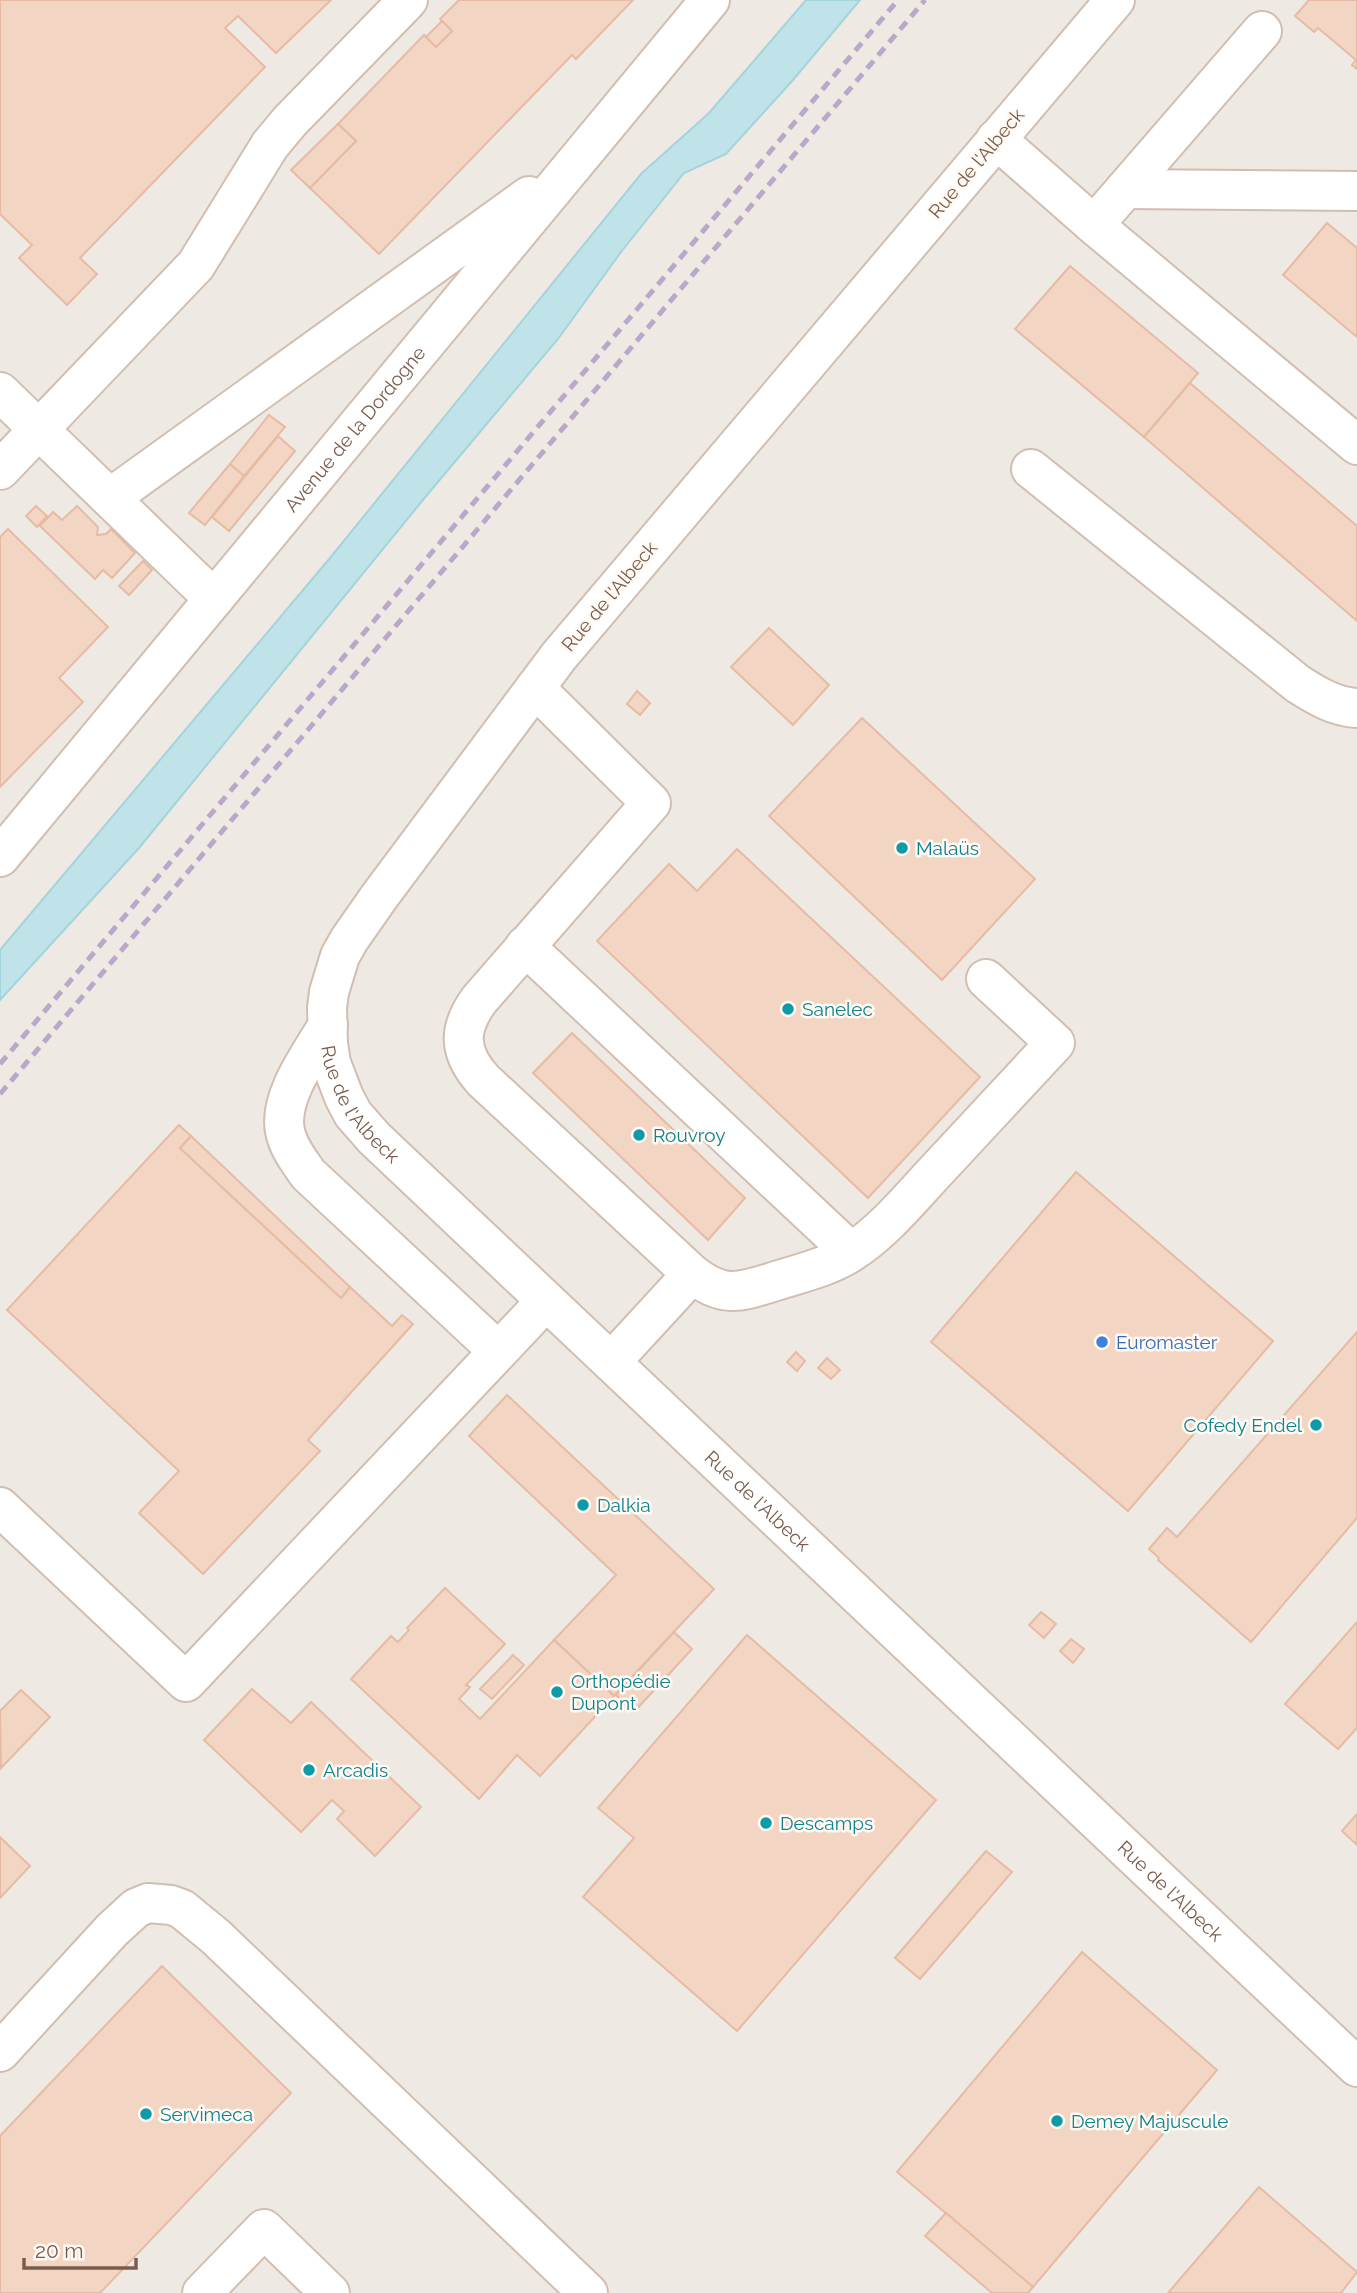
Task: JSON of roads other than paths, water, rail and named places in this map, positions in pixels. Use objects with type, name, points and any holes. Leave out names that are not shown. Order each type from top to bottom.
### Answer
[{"type":"street","points":[[0,470],[196,265],[270,145],[408,0]]},
{"type":"street","name":"Avenue de la Dordogne","points":[[0,857],[710,0]]},
{"type":"street","name":"Rue de l'Albeck","points":[[1115,0],[559,656],[379,897],[349,940],[333,975],[327,1008],[330,1054],[337,1080],[353,1114],[363,1127],[1357,2067]]},
{"type":"street","points":[[1094,225],[1262,31]]},
{"type":"street","points":[[996,139],[1094,225],[1357,445]]},
{"type":"street","points":[[110,498],[573,164]]},
{"type":"street","points":[[1125,189],[1357,191]]},
{"type":"street","points":[[0,392],[214,599]]},
{"type":"street","points":[[1031,469],[1298,684],[1329,702],[1357,708]]},
{"type":"street","points":[[535,688],[651,803],[470,1013],[464,1025],[463,1038],[468,1059],[483,1080],[706,1285],[732,1293],[823,1266],[851,1252],[899,1210],[1055,1043],[986,979]]},
{"type":"street","points":[[526,946],[851,1252]]},
{"type":"street","points":[[328,1026],[291,1090],[286,1104],[285,1130],[289,1144],[308,1174],[498,1351]]},
{"type":"street","points":[[611,1362],[692,1274]]},
{"type":"street","points":[[0,1507],[186,1682],[546,1301]]},
{"type":"street","points":[[0,2052],[112,1930],[136,1908],[148,1903],[160,1903],[183,1909],[216,1937],[588,2293]]},
{"type":"street","points":[[202,2293],[264,2229],[330,2293]]},
{"type":"water","points":[[806,0],[860,0],[726,154],[684,173],[621,252],[558,339],[139,848],[0,1000],[0,950],[330,558],[641,174],[709,113]]},
{"type":"railway","points":[[0,1064],[898,0]]},
{"type":"railway","points":[[0,1094],[925,0]]},
{"type":"place","name":"Malaüs","points":[[902,848]]},
{"type":"place","name":"Sanelec","points":[[788,1009]]},
{"type":"place","name":"Rouvroy","points":[[639,1135]]},
{"type":"place","name":"Euromaster","points":[[1102,1342]]},
{"type":"place","name":"Cofedy Endel","points":[[1316,1425]]},
{"type":"place","name":"Dalkia","points":[[583,1505]]},
{"type":"place","name":"Orthopédie Dupont","points":[[557,1692]]},
{"type":"place","name":"Arcadis","points":[[309,1770]]},
{"type":"place","name":"Descamps","points":[[766,1823]]},
{"type":"place","name":"Servimeca","points":[[146,2114]]},
{"type":"place","name":"Demey Majuscule","points":[[1057,2121]]}]
